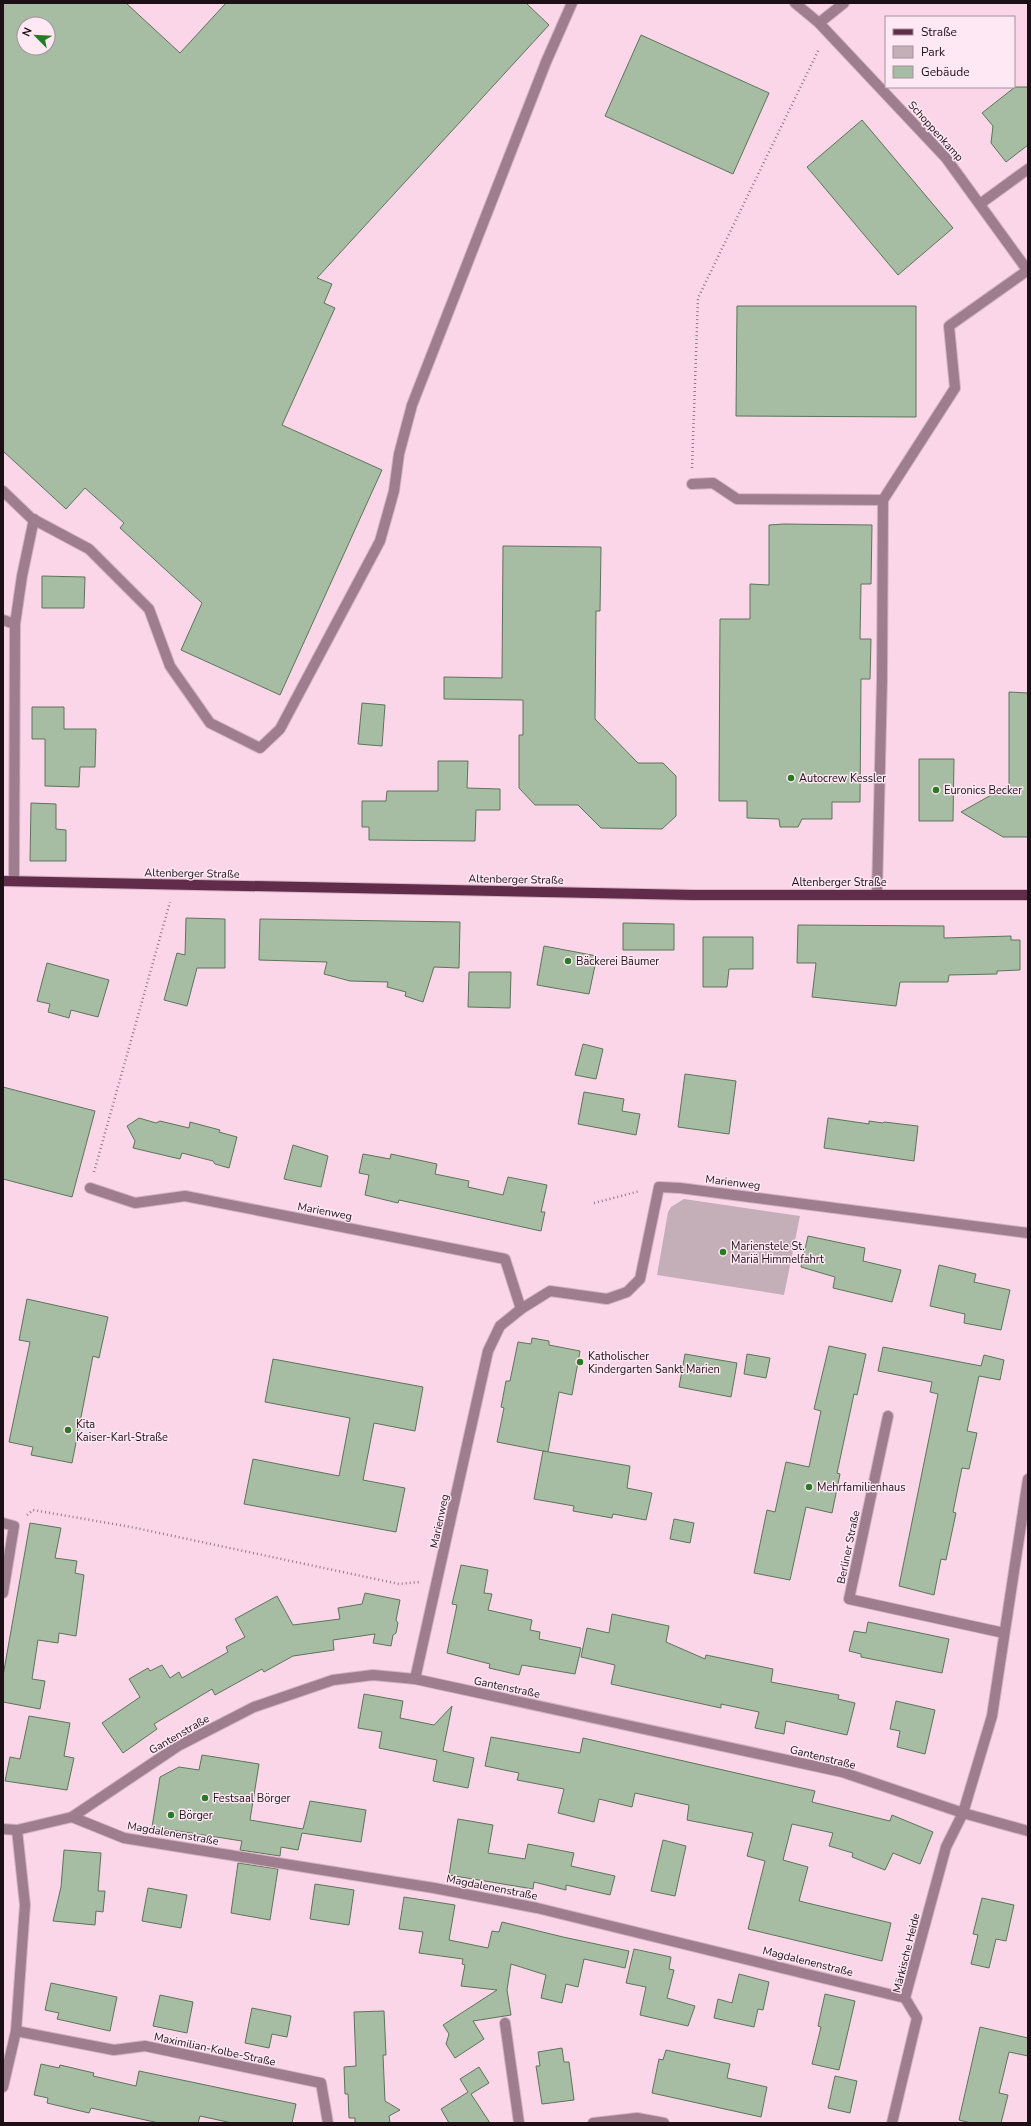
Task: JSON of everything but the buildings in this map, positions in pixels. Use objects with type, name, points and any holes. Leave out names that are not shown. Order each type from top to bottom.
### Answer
[{"type":"main road","name":"Altenberger Straße","points":[[3,881],[693,895],[1028,895]]},
{"type":"street","points":[[3,491],[34,519],[89,549],[149,609],[170,666],[210,723],[260,748],[280,730],[380,541],[394,491],[399,454],[412,405],[546,62],[571,3]]},
{"type":"street","name":"Schoppenkamp","points":[[795,3],[828,32],[946,158],[1028,271]]},
{"type":"street","points":[[819,23],[844,3]]},
{"type":"street","points":[[980,204],[1028,170]]},
{"type":"street","points":[[878,894],[882,680],[883,500],[956,388],[949,326],[1028,271]]},
{"type":"street","points":[[692,484],[713,483],[737,499],[883,500]]},
{"type":"street","points":[[14,881],[15,624],[22,576],[34,519]]},
{"type":"street","points":[[3,620],[15,624]]},
{"type":"street","name":"Marienweg","points":[[415,1679],[488,1352],[500,1326],[521,1309],[550,1290],[607,1299],[627,1292],[640,1279],[659,1187],[680,1188],[1028,1233]]},
{"type":"street","name":"Marienweg","points":[[90,1188],[135,1203],[185,1196],[505,1259],[521,1309]]},
{"type":"street","name":"Berliner Straße","points":[[888,1416],[849,1599],[1004,1633]]},
{"type":"street","points":[[963,1813],[992,1716],[1028,1478]]},
{"type":"street","points":[[3,1523],[14,1526],[3,1593]]},
{"type":"street","name":"Gantenstraße","points":[[3,1830],[17,1830],[72,1817],[178,1746],[254,1707],[333,1680],[373,1675],[415,1679],[842,1772],[963,1813],[1028,1831]]},
{"type":"street","name":"Märkische Heide","points":[[892,2123],[917,2018],[905,1998],[946,1847],[963,1813]]},
{"type":"street","name":"Magdalenenstraße","points":[[72,1817],[124,1838],[434,1888],[536,1908],[905,1998]]},
{"type":"street","points":[[3,2087],[16,2031],[25,1905],[17,1830]]},
{"type":"street","points":[[505,2023],[519,2123]]},
{"type":"street","name":"Maximilian-Kolbe-Straße","points":[[16,2031],[114,2050],[145,2046],[321,2083],[328,2123]]},
{"type":"street","points":[[593,2123],[637,2118],[664,2123]]},
{"type":"path","points":[[692,468],[698,298],[828,32]]},
{"type":"path","points":[[90,1188],[175,885]]},
{"type":"path","points":[[594,1203],[659,1187]]},
{"type":"path","points":[[14,1526],[33,1510],[131,1527],[399,1584],[438,1579]]},
{"type":"green space","points":[[684,1199],[800,1216],[784,1295],[657,1275],[668,1212],[671,1207]]},
{"type":"place","name":"Autocrew Kessler","points":[[791,778]]},
{"type":"place","name":"Euronics Becker","points":[[936,790]]},
{"type":"place","name":"Bäckerei Bäumer","points":[[568,961]]},
{"type":"place","name":"Marienstele St. Mariä Himmelfahrt","points":[[723,1252]]},
{"type":"place","name":"Katholischer Kindergarten Sankt Marien","points":[[580,1362]]},
{"type":"place","name":"Kita Kaiser-Karl-Straße","points":[[68,1430]]},
{"type":"place","name":"Mehrfamilienhaus","points":[[809,1487]]},
{"type":"place","name":"Festsaal Börger","points":[[205,1798]]},
{"type":"place","name":"Börger","points":[[171,1815]]}]
